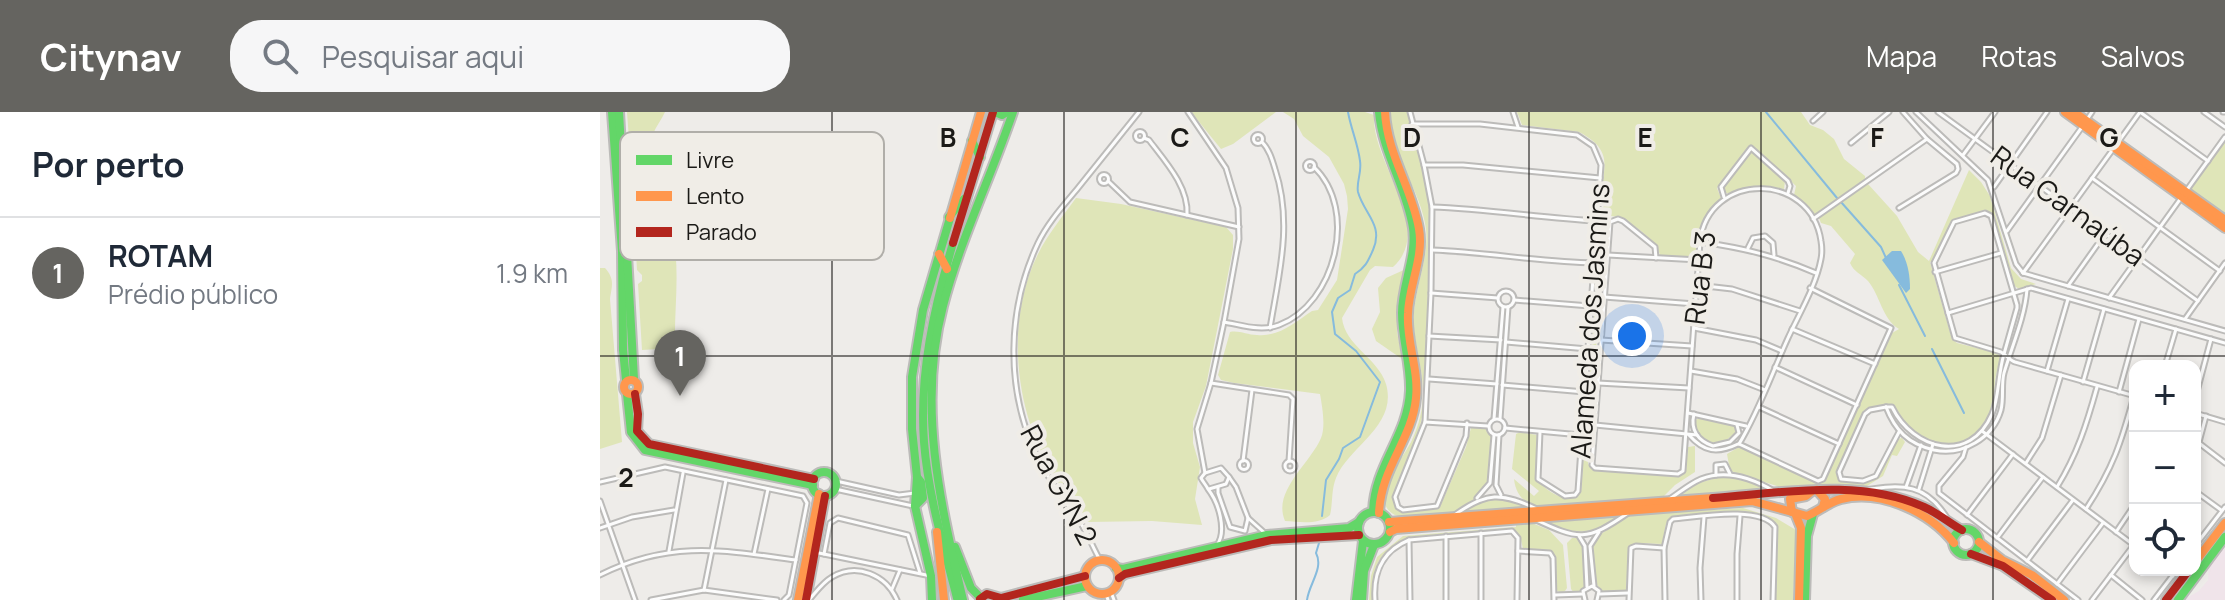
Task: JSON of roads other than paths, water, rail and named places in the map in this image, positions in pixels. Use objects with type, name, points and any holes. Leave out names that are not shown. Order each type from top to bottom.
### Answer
[{"type":"main road","points":[[612,112],[620,170]]},
{"type":"main road","points":[[619,112],[619,159]]},
{"type":"main road","points":[[932,600],[931,576],[915,506],[917,477],[911,404],[913,363],[923,310],[981,112]]},
{"type":"main road","points":[[960,600],[923,421],[924,378],[929,336],[994,112],[1002,115],[1010,112]]},
{"type":"main road","points":[[944,600],[929,423],[935,338],[968,231],[1000,155],[1010,112]]},
{"type":"main road","points":[[1376,512],[1382,480],[1406,437],[1416,397],[1408,313],[1420,234],[1415,210],[1387,138],[1382,112]]},
{"type":"main road","points":[[2065,112],[2085,123],[2225,228]]},
{"type":"main road","points":[[2074,112],[2085,123]]},
{"type":"main road","points":[[972,141],[980,157]]},
{"type":"main road","points":[[949,217],[968,194]]},
{"type":"main road","points":[[2184,195],[2225,220]]},
{"type":"main road","points":[[939,254],[947,269]]},
{"type":"main road","points":[[628,260],[630,379],[637,387],[631,394],[638,412],[636,429],[639,436],[649,444],[813,482],[822,495],[815,552],[798,600]]},
{"type":"main road","points":[[813,482],[820,473],[828,473],[835,485],[822,495]]},
{"type":"main road","points":[[915,506],[923,498],[921,482],[917,477]]},
{"type":"main road","points":[[935,490],[965,575],[980,599],[987,594],[997,600],[1076,580],[1086,581],[1095,593],[1110,597],[1119,578],[1125,574],[1271,540],[1361,538],[1374,545]]},
{"type":"main road","points":[[1376,512],[1389,522],[1397,523],[1814,490],[1861,491],[1909,501],[1927,508],[1962,530],[1974,532],[1979,542],[2002,560],[2032,575],[2064,600]]},
{"type":"main road","points":[[1814,490],[1825,499],[1823,508]]},
{"type":"main road","points":[[1802,600],[1801,528],[1789,505],[1790,499],[1806,496],[1814,490]]},
{"type":"main road","points":[[1359,600],[1363,576],[1374,545],[1385,540],[1396,529],[1752,501],[1799,516],[1813,514],[1835,501],[1855,497],[1904,507],[1929,517],[1946,531],[1960,553],[1984,557],[2016,574],[2052,600]]},
{"type":"main road","points":[[1086,581],[1089,565],[1100,560],[1123,569],[1267,535],[1349,528],[1365,515],[1376,512]]},
{"type":"main road","points":[[1802,600],[1807,536],[1813,514]]},
{"type":"main road","points":[[1359,522],[1364,548],[1359,569],[1359,600]]},
{"type":"main road","points":[[1389,522],[1390,532]]},
{"type":"main road","points":[[2201,554],[2225,523]]},
{"type":"main road","points":[[1954,543],[1956,535],[1962,530]]},
{"type":"main road","points":[[2178,600],[2225,537]]},
{"type":"main road","points":[[1971,554],[1979,542]]},
{"type":"main road","points":[[1116,568],[1119,578]]},
{"type":"main road","points":[[2166,600],[2184,576]]},
{"type":"main road","points":[[806,580],[808,600]]},
{"type":"main road","points":[[1024,600],[1044,597],[1086,581]]},
{"type":"street","name":"Rua GYN 2","points":[[1100,560],[1083,526],[1037,456],[1021,413],[1015,374],[1014,332],[1020,290],[1039,241],[1056,214],[1139,112]]},
{"type":"street","points":[[1188,112],[1226,168],[1234,190],[1239,227],[1224,322],[1197,429],[1205,473]]},
{"type":"street","points":[[1410,112],[1432,207],[1431,293],[1425,422],[1395,497],[1398,507],[1403,510],[1437,506],[1466,436],[1467,423]]},
{"type":"street","points":[[1513,112],[1518,127]]},
{"type":"street","points":[[1813,121],[1823,112]]},
{"type":"street","points":[[1851,143],[1889,112]]},
{"type":"street","points":[[1899,208],[1958,169],[1957,164],[1927,139],[1903,112]]},
{"type":"street","points":[[1916,112],[1982,172],[1993,188],[2016,264],[2023,273],[2224,330]]},
{"type":"street","points":[[1963,155],[1995,112]]},
{"type":"street","points":[[1993,188],[2047,112]]},
{"type":"street","points":[[2007,231],[2092,112]]},
{"type":"street","points":[[2023,273],[2140,112],[2208,161]]},
{"type":"street","points":[[2204,112],[2225,127]]},
{"type":"street","name":"Rua Carnaúba","points":[[1941,113],[2198,301]]},
{"type":"street","name":"Alameda dos Jasmins","points":[[1412,124],[1444,122],[1577,135],[1599,155],[1601,165],[1578,491],[1570,497],[1538,479],[1540,432]]},
{"type":"street","points":[[2109,298],[2225,137]]},
{"type":"street","points":[[1144,138],[1149,140],[1178,182],[1187,215]]},
{"type":"street","points":[[1813,219],[1927,139]]},
{"type":"street","points":[[1262,142],[1277,173],[1285,217],[1285,239],[1270,328]]},
{"type":"street","points":[[1686,432],[1700,447],[1709,450],[1724,450],[1739,444],[1821,261],[1822,244],[1813,219],[1805,207],[1788,193],[1788,181],[1751,148],[1721,187],[1725,198]]},
{"type":"street","points":[[1424,165],[1463,165],[1600,178]]},
{"type":"street","points":[[1224,322],[1270,328],[1291,319],[1319,291],[1332,264],[1337,227],[1329,189],[1314,167]]},
{"type":"street","points":[[2092,178],[2220,271]]},
{"type":"street","points":[[1108,181],[1130,202],[1239,227]]},
{"type":"street","name":"Rua B 3","points":[[1595,425],[1592,465],[1595,468],[1678,474],[1683,471],[1701,229],[1710,213],[1725,198],[1758,188],[1788,193]]},
{"type":"street","points":[[1432,207],[1597,221]]},
{"type":"street","points":[[2078,600],[1939,493],[1938,488],[1965,453],[1965,445],[1982,430],[1994,410],[1997,380],[2004,354],[2017,308],[1989,214],[1954,222],[1935,259],[1935,272],[1955,338],[2004,354],[2047,371],[2129,394]]},
{"type":"street","points":[[1656,258],[1655,247],[1623,221],[1610,222],[1595,425],[1686,432],[1697,435],[1713,446],[1725,444],[1739,433],[1737,425]]},
{"type":"street","points":[[2068,286],[2106,234]]},
{"type":"street","points":[[1747,249],[1753,238],[1765,236],[1773,243],[1774,255]]},
{"type":"street","points":[[1700,242],[1774,255],[1816,273]]},
{"type":"street","points":[[1432,250],[1594,263]]},
{"type":"street","points":[[1935,272],[2001,253]]},
{"type":"street","points":[[1608,255],[1699,260]]},
{"type":"street","points":[[2184,320],[2225,263]]},
{"type":"street","points":[[1697,285],[1732,289],[1800,311]]},
{"type":"street","points":[[1739,444],[1818,481],[1823,479],[1857,405],[1891,330],[1889,325],[1810,288]]},
{"type":"street","points":[[1886,407],[1899,432],[1908,441],[1954,448],[1987,435],[2001,411],[2003,377],[2027,289]]},
{"type":"street","points":[[1947,313],[2035,289],[2225,343]]},
{"type":"street","points":[[1498,298],[1500,293],[1507,291],[1514,300]]},
{"type":"street","points":[[1431,293],[1498,298],[1506,307]]},
{"type":"street","points":[[1604,297],[1695,304]]},
{"type":"street","points":[[2047,371],[2068,299]]},
{"type":"street","points":[[1582,435],[1505,428],[1497,419],[1503,341],[1506,307],[1514,300],[1592,306]]},
{"type":"street","points":[[2083,382],[2104,309]]},
{"type":"street","points":[[2119,392],[2139,319]]},
{"type":"street","points":[[1694,328],[1756,340],[1782,351]]},
{"type":"street","points":[[1792,329],[1875,364]]},
{"type":"street","points":[[2167,360],[2176,329]]},
{"type":"street","points":[[1429,336],[1588,349]]},
{"type":"street","points":[[2201,376],[2211,339]]},
{"type":"street","points":[[1601,340],[1692,346]]},
{"type":"street","points":[[1775,367],[1857,405]]},
{"type":"street","points":[[1691,371],[1737,379],[1765,390]]},
{"type":"street","points":[[2026,463],[2042,438],[2061,375]]},
{"type":"street","points":[[1427,379],[1585,392]]},
{"type":"street","points":[[1211,383],[1289,395],[1293,399],[1289,461]]},
{"type":"street","points":[[1598,383],[1689,388]]},
{"type":"street","points":[[2057,487],[2073,463],[2097,386]]},
{"type":"street","points":[[1243,461],[1252,390]]},
{"type":"street","points":[[1757,406],[1839,444]]},
{"type":"street","points":[[1899,432],[1876,476],[1863,481],[1841,479],[1839,472],[1865,414],[1870,410],[1892,407],[1906,429],[1922,444]]},
{"type":"street","points":[[1688,413],[1737,425],[1749,424]]},
{"type":"street","points":[[1694,414],[1692,424],[1697,435]]},
{"type":"street","points":[[2086,509],[2113,464],[2129,415]]},
{"type":"street","points":[[2201,415],[2225,422]]},
{"type":"street","points":[[2201,435],[2206,416]]},
{"type":"street","points":[[1488,426],[1497,419]]},
{"type":"street","points":[[1425,422],[1488,426],[1496,435],[1494,474],[1501,495]]},
{"type":"street","points":[[1496,435],[1505,428]]},
{"type":"street","points":[[1982,430],[2129,542]]},
{"type":"street","points":[[1906,487],[1922,444]]},
{"type":"street","points":[[2201,445],[2225,463]]},
{"type":"street","points":[[1919,489],[1932,447]]},
{"type":"street","points":[[1954,448],[1959,457],[1958,463]]},
{"type":"street","points":[[1967,515],[2013,454]]},
{"type":"street","points":[[1205,464],[1211,471]]},
{"type":"street","points":[[1716,475],[1716,465],[1725,464],[1730,474]]},
{"type":"street","points":[[600,482],[665,467],[803,496],[807,503],[789,595],[784,600]]},
{"type":"street","points":[[1223,537],[1209,489],[1201,478],[1205,473],[1221,468],[1236,487],[1248,518],[1267,535]]},
{"type":"street","points":[[1915,469],[1923,473]]},
{"type":"street","points":[[669,551],[683,472]]},
{"type":"street","points":[[1449,519],[1489,487],[1494,474]]},
{"type":"street","points":[[1662,503],[1701,479],[1716,475],[1747,478],[1777,493]]},
{"type":"street","points":[[1226,484],[1229,477]]},
{"type":"street","points":[[1997,538],[2044,477]]},
{"type":"street","points":[[704,590],[726,480]]},
{"type":"street","points":[[1209,489],[1226,484],[1236,487]]},
{"type":"street","points":[[835,485],[899,495],[915,493]]},
{"type":"street","points":[[835,485],[915,506]]},
{"type":"street","points":[[1218,486],[1230,527],[1257,537]]},
{"type":"street","points":[[1861,491],[1906,487],[1919,489],[1939,505],[1951,524]]},
{"type":"street","points":[[754,554],[768,489]]},
{"type":"street","points":[[1475,501],[1501,495],[1515,498],[1543,512]]},
{"type":"street","points":[[2201,495],[2224,509],[2201,538]]},
{"type":"street","points":[[2027,561],[2074,500]]},
{"type":"street","points":[[600,501],[635,600]]},
{"type":"street","points":[[600,528],[632,517],[675,510]]},
{"type":"street","points":[[1534,519],[1557,532],[1579,536],[1599,532],[1630,512]]},
{"type":"street","points":[[2116,532],[2129,513]]},
{"type":"street","points":[[1737,600],[1741,514]]},
{"type":"street","points":[[1665,600],[1664,548],[1668,525],[1673,519],[1751,514],[1772,521],[1775,527],[1773,600]]},
{"type":"street","points":[[1219,518],[1225,516]]},
{"type":"street","points":[[1701,600],[1704,517]]},
{"type":"street","points":[[920,573],[908,535],[838,518],[830,523],[815,552],[931,576]]},
{"type":"street","points":[[1245,531],[1248,518]]},
{"type":"street","points":[[2057,584],[2104,523]]},
{"type":"street","points":[[1217,546],[1223,537],[1235,530]]},
{"type":"street","points":[[1599,532],[1590,546],[1589,557],[1594,586],[1600,594]]},
{"type":"street","points":[[1481,533],[1481,600]]},
{"type":"street","points":[[1375,600],[1376,574],[1381,561],[1399,544],[1446,536],[1516,533],[1517,600]]},
{"type":"street","points":[[1446,536],[1446,600]]},
{"type":"street","points":[[1579,536],[1585,543],[1589,557]]},
{"type":"street","points":[[1409,540],[1410,600]]},
{"type":"street","points":[[1629,600],[1631,548],[1664,548]]},
{"type":"street","points":[[600,575],[621,565],[669,551],[712,549],[796,560]]},
{"type":"street","points":[[1518,551],[1550,553],[1553,558],[1554,598],[1583,594]]},
{"type":"street","points":[[2092,600],[2129,552]]},
{"type":"street","points":[[860,571],[862,561]]},
{"type":"street","points":[[892,589],[900,570]]},
{"type":"street","points":[[808,600],[822,584],[841,572],[860,571],[881,579],[892,589],[897,600]]},
{"type":"street","points":[[1585,600],[1583,594],[1590,571]]},
{"type":"street","points":[[2111,575],[2142,600]]},
{"type":"street","points":[[2154,600],[2173,576]]},
{"type":"street","points":[[806,580],[822,584]]},
{"type":"street","points":[[1587,587],[1594,586]]},
{"type":"street","points":[[651,600],[704,590],[777,600]]},
{"type":"street","points":[[1600,594],[1628,593]]},
{"type":"street","points":[[1597,600],[1600,594]]},
{"type":"water","points":[[1892,251],[1901,251],[1907,264],[1910,289],[1906,293],[1882,260]]},
{"type":"waterway","points":[[1322,516],[1326,480],[1343,448],[1360,437],[1380,382],[1356,351],[1335,334],[1332,312],[1338,298],[1350,290],[1355,274],[1366,264],[1376,241],[1375,226],[1358,192],[1360,161],[1348,112]]},
{"type":"waterway","points":[[1766,112],[1837,198]]},
{"type":"waterway","points":[[1841,202],[1881,247],[1886,258]]},
{"type":"waterway","points":[[1899,285],[1925,336]]},
{"type":"waterway","points":[[1932,349],[1964,413]]},
{"type":"waterway","points":[[1307,600],[1317,570],[1319,543]]},
{"type":"place","name":"ROTAM","points":[[680,396]]}]
